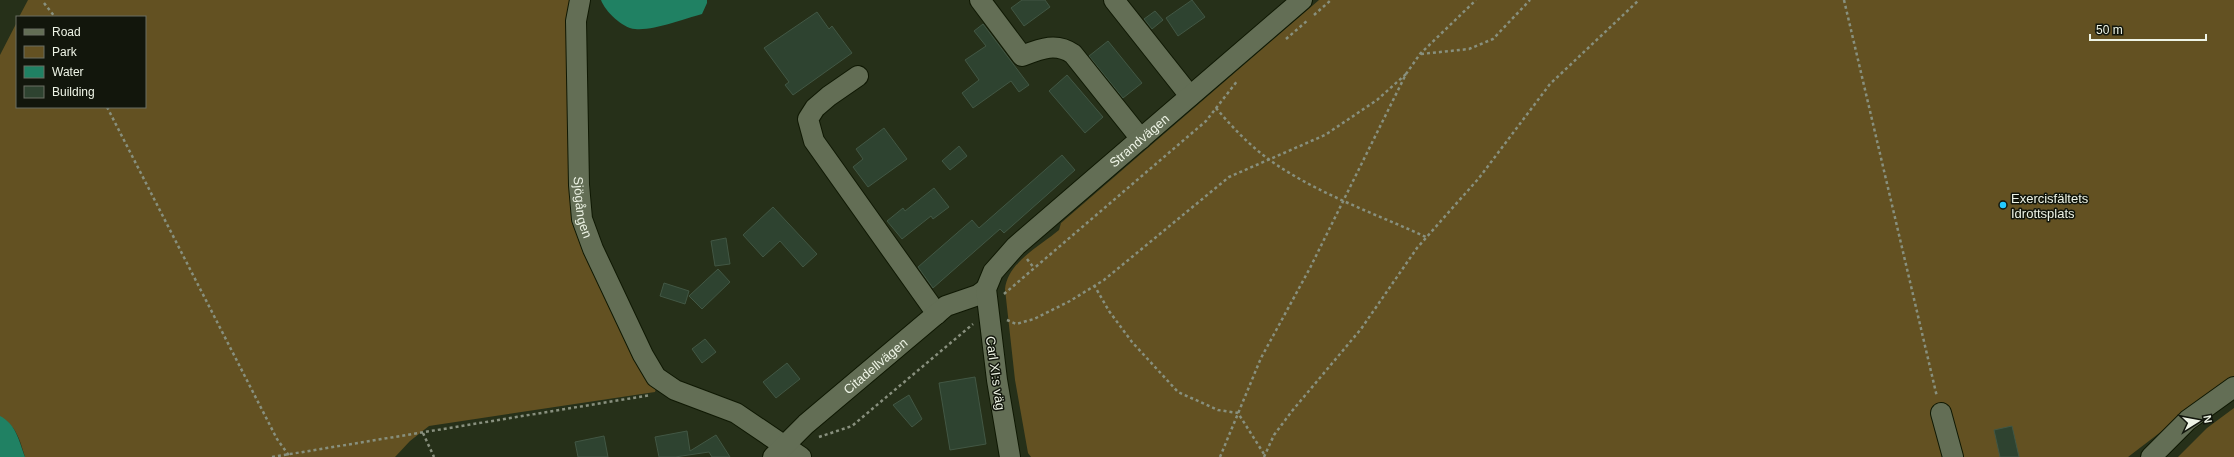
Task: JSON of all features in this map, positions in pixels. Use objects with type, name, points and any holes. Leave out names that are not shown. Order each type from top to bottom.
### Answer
[{"type":"street","name":"Sjögången","points":[[580,0],[576,21],[579,185],[582,219],[593,248],[643,355],[656,377],[675,390],[736,413],[786,453]]},
{"type":"street","points":[[980,0],[1022,56],[1054,47],[1064,48],[1073,54],[1141,139]]},
{"type":"street","points":[[1114,0],[1190,96]]},
{"type":"street","name":"Strandvägen","points":[[993,293],[993,272],[1016,246],[1302,0]]},
{"type":"street","points":[[858,76],[815,108],[808,119],[814,141],[937,314]]},
{"type":"street","name":"Citadellvägen","points":[[786,453],[806,424],[946,306],[993,293]]},
{"type":"street","name":"Carl XI:s väg","points":[[993,293],[997,380],[1010,457]]},
{"type":"street","points":[[2151,457],[2188,420],[2234,387]]},
{"type":"street","points":[[1941,413],[1953,457]]},
{"type":"path","points":[[1282,42],[1331,0]]},
{"type":"path","points":[[1220,457],[1260,358],[1343,202],[1406,74],[1420,54],[1476,0]]},
{"type":"path","points":[[1420,54],[1469,49],[1493,39],[1530,0]]},
{"type":"path","points":[[1264,456],[1278,429],[1361,329],[1426,237],[1479,178],[1550,84],[1639,0]]},
{"type":"path","points":[[1844,0],[1941,413]]},
{"type":"path","points":[[44,3],[54,16]]},
{"type":"path","points":[[993,293],[1152,169],[1206,121],[1243,74]]},
{"type":"path","points":[[1003,318],[1016,324],[1034,319],[1070,301],[1094,285],[1178,220],[1229,178],[1325,135],[1377,100],[1406,74]]},
{"type":"path","points":[[108,108],[277,439],[289,456]]},
{"type":"path","points":[[1216,108],[1236,131],[1270,160],[1343,202],[1426,237]]},
{"type":"path","points":[[1094,285],[1109,311],[1132,342],[1178,392],[1218,410],[1238,413]]},
{"type":"path","points":[[812,439],[852,426],[976,322]]},
{"type":"path","points":[[272,457],[289,456],[675,390]]},
{"type":"path","points":[[1238,413],[1264,456]]},
{"type":"path","points":[[423,433],[434,457]]},
{"type":"green space","points":[[28,0],[572,0],[572,175],[657,385],[655,392],[429,426],[410,441],[395,457],[25,457],[14,429],[0,417],[0,55],[16,24],[16,108],[146,108],[146,16],[20,16]]},
{"type":"green space","points":[[1319,0],[2234,0],[2234,376],[2128,457],[1031,457],[1028,453],[1015,380],[1005,289],[1007,279],[1012,271],[1026,255],[1059,230],[1061,223]]},
{"type":"green space","points":[[2234,408],[2234,457],[2178,457],[2207,428]]},
{"type":"water","points":[[601,0],[707,0],[707,3],[702,14],[651,28],[635,29],[625,26],[610,14]]},
{"type":"water","points":[[0,416],[13,428],[19,439],[25,457],[0,457]]},
{"type":"building","points":[[1022,0],[1045,0],[1050,7],[1024,26],[1011,8]]},
{"type":"building","points":[[1192,0],[1205,17],[1178,36],[1166,18]]},
{"type":"building","points":[[1155,11],[1163,20],[1152,29],[1144,19]]},
{"type":"building","points":[[817,12],[829,29],[832,26],[852,53],[793,95],[785,85],[789,82],[764,48]]},
{"type":"building","points":[[983,24],[1029,85],[1019,92],[1011,81],[973,108],[962,93],[979,80],[965,60],[986,46],[974,31]]},
{"type":"building","points":[[1108,41],[1142,83],[1123,98],[1089,56]]},
{"type":"building","points":[[1067,75],[1103,117],[1085,133],[1049,91]]},
{"type":"building","points":[[884,128],[907,159],[868,187],[853,167],[863,159],[856,149]]},
{"type":"building","points":[[959,146],[967,156],[950,170],[942,161]]},
{"type":"building","points":[[1062,155],[1075,170],[1004,233],[1000,229],[933,288],[918,267],[972,220],[979,228]]},
{"type":"building","points":[[934,188],[949,207],[933,219],[931,216],[902,239],[887,221],[903,208],[905,211]]},
{"type":"building","points":[[773,207],[817,254],[803,267],[780,241],[763,257],[743,235]]},
{"type":"building","points":[[726,238],[730,264],[715,266],[711,241]]},
{"type":"building","points":[[718,269],[730,282],[702,309],[689,296]]},
{"type":"building","points":[[664,283],[689,291],[685,304],[660,296]]},
{"type":"building","points":[[705,339],[716,352],[702,363],[692,349]]},
{"type":"building","points":[[787,363],[800,379],[776,398],[763,382]]},
{"type":"building","points":[[975,377],[986,444],[950,450],[939,383]]},
{"type":"building","points":[[909,395],[922,419],[912,427],[893,405]]},
{"type":"building","points":[[2012,426],[2019,457],[2000,457],[1994,430]]},
{"type":"building","points":[[687,431],[690,451],[716,435],[730,457],[712,457],[709,452],[675,457],[659,457],[655,437]]},
{"type":"building","points":[[604,436],[608,457],[578,457],[575,442]]},
{"type":"place","name":"Exercisfältets Idrottsplats","points":[[2003,205]]}]
